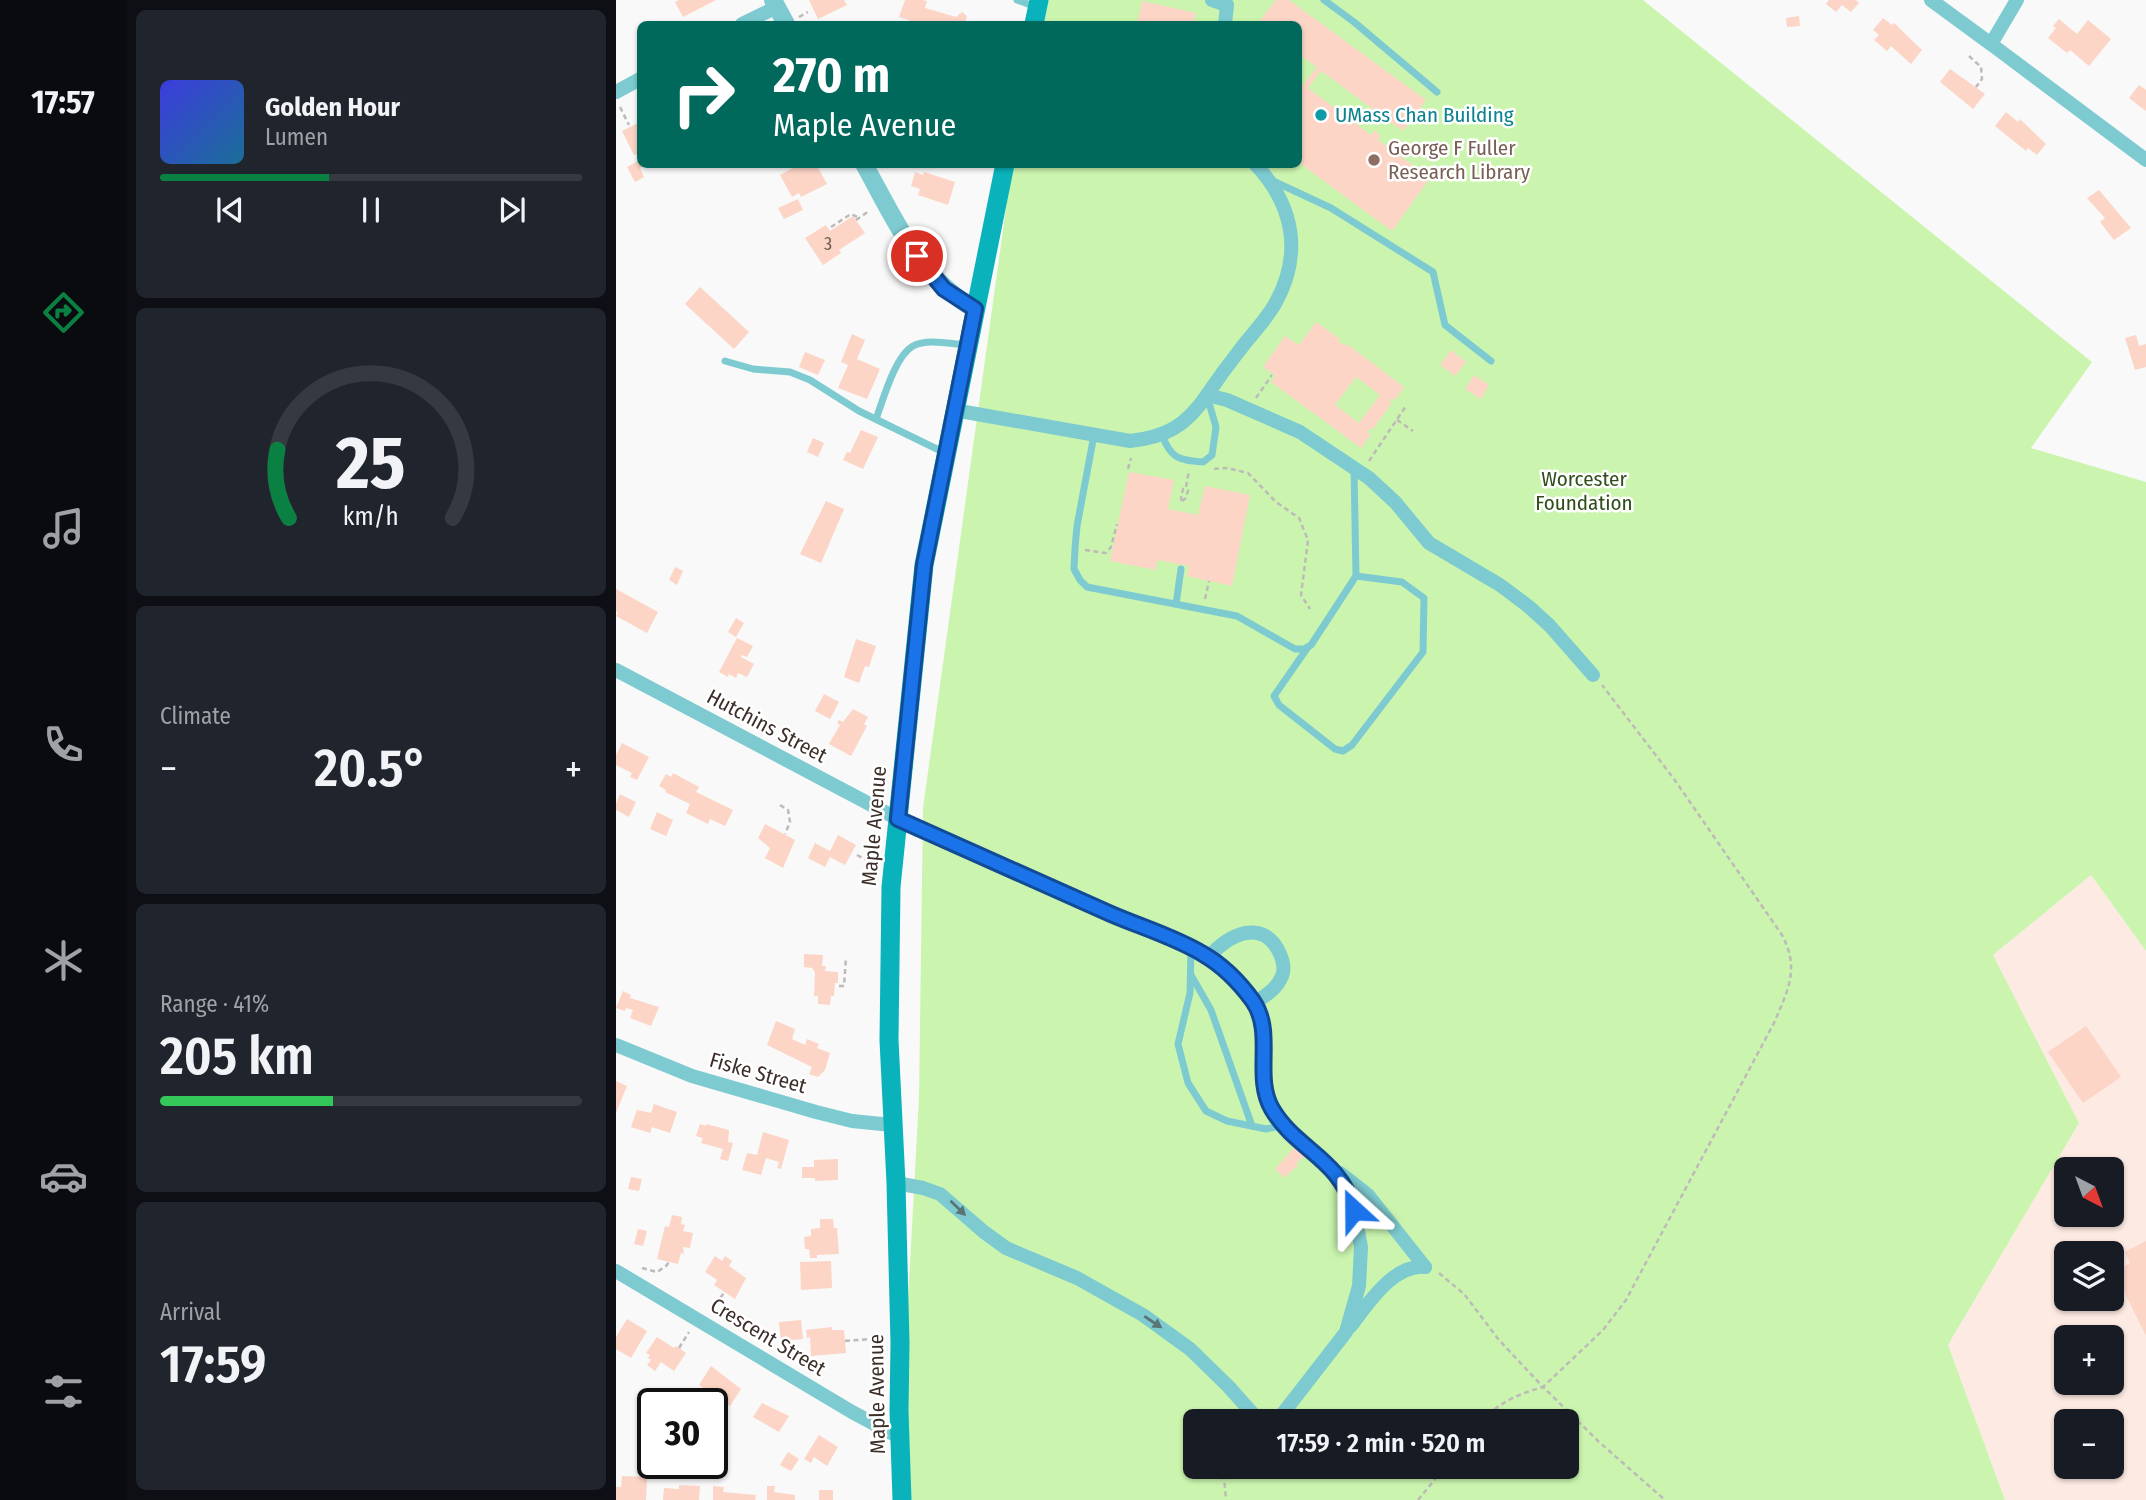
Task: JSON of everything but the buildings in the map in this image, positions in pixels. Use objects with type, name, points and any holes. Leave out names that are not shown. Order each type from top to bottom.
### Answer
[{"type":"main road","name":"Maple Avenue","points":[[902,1500],[896,1183],[889,1040],[890,919],[924,565],[1004,168]]},
{"type":"street","points":[[1212,0],[1229,2],[1226,21]]},
{"type":"street","points":[[1931,0],[2146,160]]},
{"type":"street","points":[[1992,44],[2017,0]]},
{"type":"street","points":[[747,21],[775,3],[784,21]]},
{"type":"street","points":[[617,98],[637,81]]},
{"type":"street","points":[[866,168],[898,226],[928,270],[948,292],[975,309]]},
{"type":"street","points":[[954,410],[1130,441],[1162,435],[1181,424],[1266,319],[1288,272],[1290,223],[1285,207],[1268,178],[1259,168]]},
{"type":"street","points":[[1207,395],[1227,400],[1300,432],[1354,468],[1393,499],[1429,543],[1500,585],[1535,612],[1593,675]]},
{"type":"street","name":"Hutchins Street","points":[[616,670],[898,819],[1191,947],[1209,957],[1228,973],[1254,1003]]},
{"type":"street","points":[[1209,957],[1221,944],[1243,933],[1259,933],[1271,941],[1279,952],[1284,971],[1274,989],[1254,1003],[1263,1027],[1266,1092],[1271,1107],[1285,1125],[1331,1167],[1353,1181],[1368,1195],[1425,1267]]},
{"type":"street","name":"Fiske Street","points":[[616,1045],[692,1076],[816,1112],[852,1121],[892,1125]]},
{"type":"street","points":[[1331,1167],[1350,1196],[1361,1247],[1359,1286],[1346,1332]]},
{"type":"street","points":[[896,1183],[940,1194],[1006,1248],[1083,1281],[1143,1315],[1190,1349],[1248,1409]]},
{"type":"street","points":[[1286,1409],[1391,1279],[1404,1270],[1425,1267]]},
{"type":"street","name":"Crescent Street","points":[[616,1271],[697,1327],[900,1437]]},
{"type":"lane","points":[[1017,0],[1036,11]]},
{"type":"lane","points":[[1324,0],[1437,92]]},
{"type":"lane","points":[[1268,178],[1331,208],[1433,272],[1445,325],[1491,361]]},
{"type":"lane","points":[[876,419],[892,376],[913,346],[930,343],[968,345]]},
{"type":"lane","points":[[725,361],[753,369],[790,372],[810,380],[835,398],[946,453]]},
{"type":"lane","points":[[1162,435],[1168,450],[1181,460],[1203,462],[1212,455],[1216,427],[1207,395]]},
{"type":"lane","points":[[1094,435],[1077,526],[1074,569],[1087,587],[1237,616],[1295,649],[1308,646]]},
{"type":"lane","points":[[1354,468],[1356,576],[1275,696],[1279,705],[1335,749],[1343,751],[1352,745],[1423,652],[1424,598],[1402,582],[1356,576]]},
{"type":"lane","points":[[1176,604],[1181,569]]},
{"type":"lane","points":[[1191,947],[1190,993],[1178,1044],[1188,1083],[1206,1111],[1227,1121],[1266,1129],[1285,1125]]},
{"type":"lane","points":[[1191,973],[1211,1010],[1252,1126]]},
{"type":"path","points":[[1969,56],[1981,67],[1982,79],[1976,86]]},
{"type":"path","points":[[617,98],[629,125]]},
{"type":"path","points":[[831,227],[851,214],[857,219],[872,209]]},
{"type":"path","points":[[1247,410],[1272,375]]},
{"type":"path","points":[[1369,461],[1406,406]]},
{"type":"path","points":[[1397,420],[1413,431]]},
{"type":"path","points":[[1128,469],[1131,458]]},
{"type":"path","points":[[1186,487],[1189,468]]},
{"type":"path","points":[[1207,471],[1227,468],[1248,473],[1276,502],[1299,518],[1308,540],[1301,595],[1310,609]]},
{"type":"path","points":[[1075,548],[1106,552],[1111,547],[1117,524]]},
{"type":"path","points":[[1205,603],[1209,581]]},
{"type":"path","points":[[1494,1409],[1518,1394],[1543,1387],[1603,1330],[1626,1300],[1774,1023],[1790,985],[1790,951],[1777,926],[1651,748],[1593,675]]},
{"type":"path","points":[[780,805],[788,810],[790,822],[785,834]]},
{"type":"path","points":[[857,855],[875,864]]},
{"type":"path","points":[[839,986],[844,986],[846,957]]},
{"type":"path","points":[[640,1267],[657,1272],[669,1262]]},
{"type":"path","points":[[1425,1267],[1445,1276],[1458,1288],[1499,1340],[1543,1387],[1598,1441],[1665,1500]]},
{"type":"path","points":[[679,1348],[724,1291]]},
{"type":"path","points":[[845,1341],[886,1338]]},
{"type":"path","points":[[1224,1479],[1226,1500]]},
{"type":"path","points":[[1418,1500],[1435,1479]]},
{"type":"shaded area","points":[[2091,875],[2146,951],[2146,1500],[2005,1500],[1948,1345],[2054,1165],[2054,1227],[2124,1227],[2124,1157],[2059,1157],[2079,1123],[1993,955]]},
{"type":"green space","name":"Worcester Foundation","points":[[1036,0],[1643,0],[2092,362],[2031,448],[2146,482],[2146,951],[2091,875],[1993,955],[2079,1123],[2059,1157],[2054,1157],[2054,1165],[1948,1345],[2005,1500],[910,1500],[902,1412],[919,1097],[923,808],[1012,168],[1302,168],[1302,21],[1032,21]]},
{"type":"place","name":"UMass Chan Building","points":[[1321,115]]},
{"type":"place","name":"George F Fuller Research Library","points":[[1374,160]]},
{"type":"route","points":[[917,256],[944,289],[975,309],[924,565],[898,819],[1191,947],[1223,968],[1249,996],[1260,1015],[1263,1027],[1265,1085],[1271,1107],[1292,1132],[1336,1172],[1350,1196],[1354,1210]]}]
